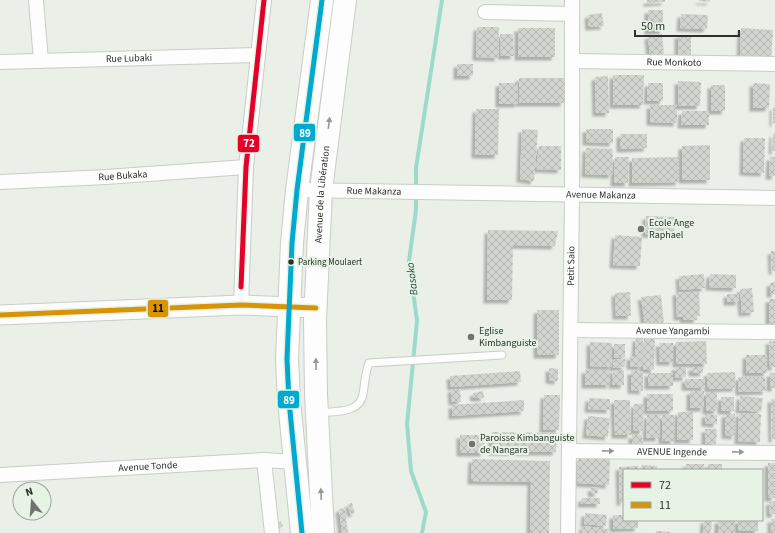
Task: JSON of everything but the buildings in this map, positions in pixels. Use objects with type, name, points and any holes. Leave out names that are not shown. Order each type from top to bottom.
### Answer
[{"type":"highway","points":[[302,533],[289,401],[287,359],[292,243],[297,190],[322,0]]},
{"type":"highway","name":"Avenue de la Libération","points":[[323,533],[317,413],[316,308],[321,190],[345,0]]},
{"type":"street","points":[[36,0],[41,62]]},
{"type":"street","points":[[241,305],[246,167],[264,0]]},
{"type":"street","points":[[485,12],[572,7]]},
{"type":"street","name":"Petit Saio","points":[[568,533],[571,330],[572,7]]},
{"type":"street","name":"Rue Lubaki","points":[[0,62],[258,55]]},
{"type":"street","name":"Rue Monkoto","points":[[572,61],[775,64]]},
{"type":"street","name":"Rue Bukaka","points":[[0,182],[106,177],[246,167]]},
{"type":"street","name":"Rue Makanza","points":[[297,190],[428,193]]},
{"type":"street","name":"Avenue Makanza","points":[[428,193],[775,198]]},
{"type":"street","points":[[0,316],[241,305],[316,308]]},
{"type":"street","name":"Avenue Yangambi","points":[[571,330],[775,332]]},
{"type":"street","name":"AVENUE Ingende","points":[[569,451],[775,452]]},
{"type":"street","points":[[264,460],[272,533]]},
{"type":"street","name":"Avenue Tonde","points":[[0,475],[264,460],[295,462]]},
{"type":"lane","points":[[317,413],[348,410],[357,406],[363,397],[366,371],[369,363],[502,355]]},
{"type":"waterway","name":"Basoko","points":[[422,533],[426,512],[411,471],[407,424],[417,321],[409,261],[416,210],[416,168],[442,0]]},
{"type":"transit line","name":"72","points":[[241,287],[246,167],[264,0]]},
{"type":"transit line","name":"89","points":[[302,533],[289,401],[287,359],[292,243],[297,190],[322,0]]},
{"type":"transit line","name":"11","points":[[0,315],[241,305],[316,308]]},
{"type":"place","name":"Ecole Ange Raphael","points":[[641,229]]},
{"type":"place","name":"Parking Moulaert","points":[[291,262]]},
{"type":"place","name":"Eglise Kimbanguiste","points":[[471,337]]},
{"type":"place","name":"Paroisse Kimbanguiste de Nangara","points":[[472,444]]}]
